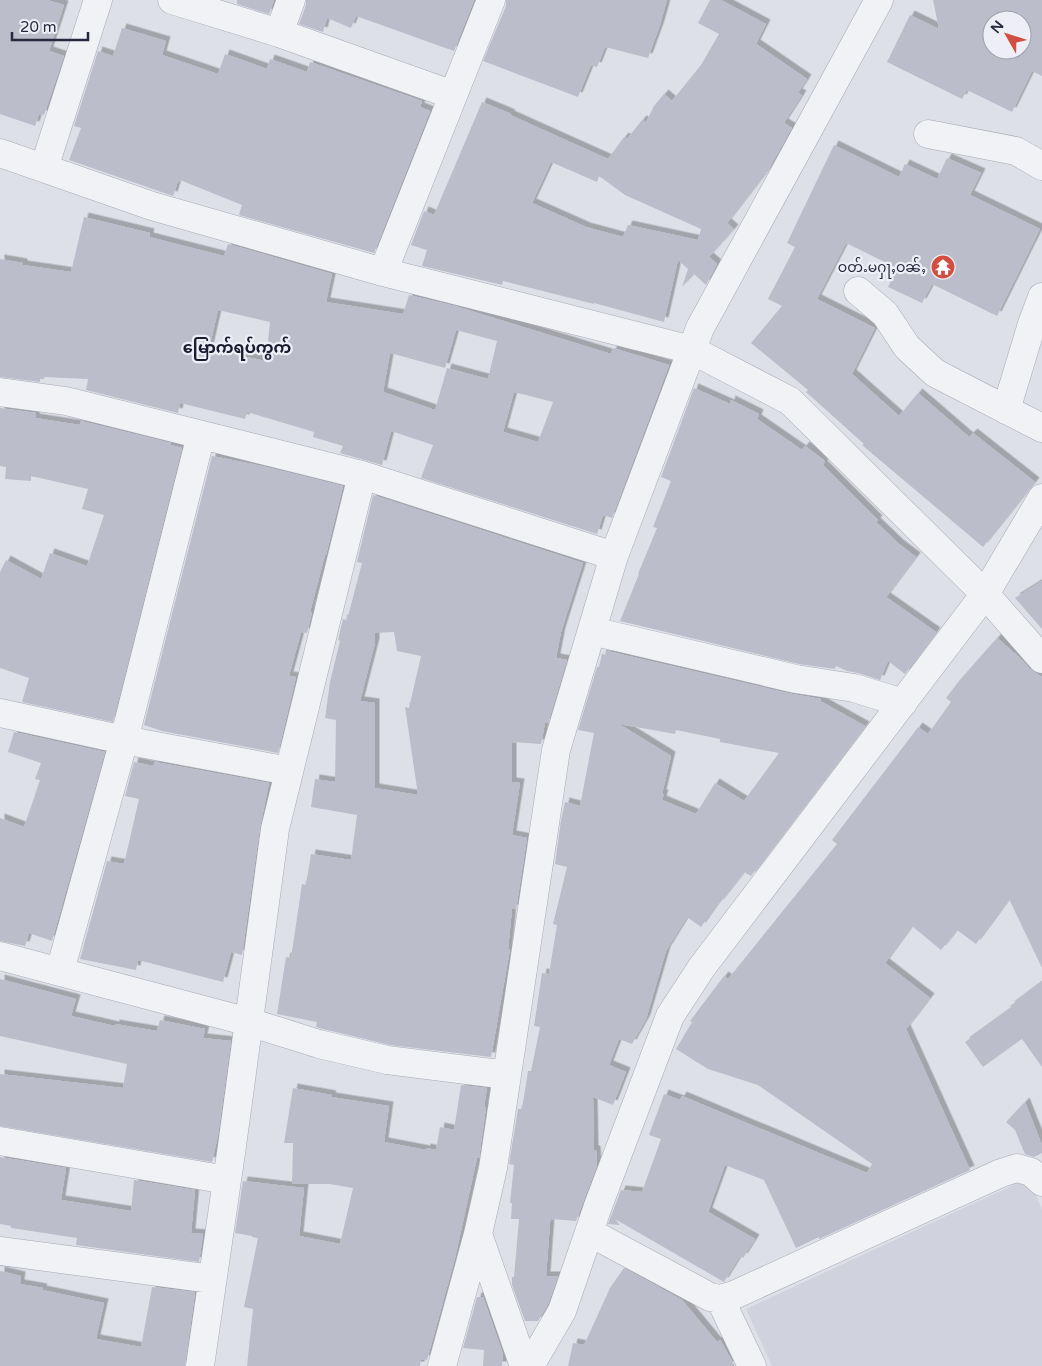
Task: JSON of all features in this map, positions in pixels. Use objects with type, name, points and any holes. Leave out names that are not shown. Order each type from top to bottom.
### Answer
[{"type":"street","points":[[44,168],[98,0]]},
{"type":"street","points":[[172,0],[278,33],[453,95]]},
{"type":"street","points":[[278,33],[291,0]]},
{"type":"street","points":[[383,272],[491,0]]},
{"type":"street","points":[[442,1366],[478,1234],[493,1168],[556,750],[614,556],[700,328],[879,0]]},
{"type":"street","points":[[928,134],[1016,151],[1042,166]]},
{"type":"street","points":[[0,153],[152,206],[383,272],[692,350],[790,401],[985,594],[1042,660]]},
{"type":"street","points":[[858,292],[885,314],[907,347],[935,373],[1042,428]]},
{"type":"street","points":[[1006,410],[1042,297]]},
{"type":"street","points":[[0,392],[66,401],[362,475],[614,556]]},
{"type":"street","points":[[60,971],[124,740],[201,435]]},
{"type":"street","points":[[200,1366],[275,828],[362,475]]},
{"type":"street","points":[[530,1366],[562,1311],[670,1016],[702,967],[985,594],[1039,513]]},
{"type":"street","points":[[592,632],[796,679],[854,688],[903,702]]},
{"type":"street","points":[[0,713],[124,740],[289,771]]},
{"type":"street","points":[[0,956],[249,1022],[319,1044],[387,1060],[507,1074]]},
{"type":"street","points":[[0,1142],[227,1180]]},
{"type":"street","points":[[590,1232],[710,1297],[720,1299],[734,1295],[1001,1173],[1017,1168],[1032,1172],[1042,1182]]},
{"type":"street","points":[[478,1234],[524,1366]]},
{"type":"street","points":[[0,1251],[212,1279]]},
{"type":"street","points":[[720,1299],[752,1366]]},
{"type":"shaded area","points":[[1028,1178],[1042,1209],[1042,1366],[772,1366],[746,1309]]},
{"type":"building","points":[[0,0],[47,0],[64,5],[49,51],[64,56],[44,115],[39,114],[35,126],[0,114]]},
{"type":"building","points":[[237,0],[274,0],[269,14],[237,4]]},
{"type":"building","points":[[306,0],[474,0],[454,51],[356,16],[351,28],[327,18],[323,32],[299,24]]},
{"type":"building","points":[[506,0],[667,0],[648,58],[605,47],[597,67],[591,65],[578,97],[483,61],[506,6]]},
{"type":"building","points":[[710,0],[721,0],[766,24],[756,44],[807,79],[798,93],[802,95],[784,123],[792,128],[768,170],[727,223],[734,229],[709,257],[717,264],[706,285],[694,274],[682,287],[688,269],[678,260],[664,322],[503,281],[502,285],[422,266],[427,250],[411,245],[424,211],[434,215],[482,102],[608,159],[624,137],[627,139],[642,120],[646,122],[654,106],[664,94],[672,101],[701,65],[719,34],[698,23]],"holes":[[[551,162],[597,182],[599,176],[625,195],[701,229],[698,240],[628,225],[623,237],[586,227],[532,203]]]},
{"type":"building","points":[[933,0],[1042,0],[1042,76],[1032,71],[1012,112],[967,90],[962,99],[887,62],[910,15],[939,29]]},
{"type":"building","points":[[122,28],[166,41],[162,55],[218,74],[225,54],[267,69],[270,59],[307,72],[310,62],[422,101],[420,107],[430,111],[374,253],[239,215],[242,205],[180,180],[173,196],[69,160],[81,128],[74,126],[98,51],[113,56]]},
{"type":"building","points":[[834,145],[899,177],[905,164],[937,179],[947,158],[981,173],[970,195],[1040,229],[997,316],[932,284],[922,303],[888,287],[897,268],[846,243],[817,299],[875,328],[852,374],[899,416],[918,393],[969,437],[973,433],[1035,482],[983,547],[862,445],[864,444],[806,392],[808,390],[751,343],[782,306],[768,299],[795,247],[787,243]]},
{"type":"building","points":[[84,217],[150,233],[149,237],[224,256],[228,244],[332,274],[326,302],[403,314],[409,295],[455,306],[611,354],[613,348],[669,365],[612,518],[603,515],[597,534],[421,478],[433,445],[391,431],[382,465],[340,453],[343,446],[313,437],[314,432],[247,412],[245,419],[180,403],[178,413],[86,390],[88,379],[44,377],[44,379],[40,379],[40,382],[0,377],[0,259],[23,263],[23,265],[71,272]],"holes":[[[218,310],[270,322],[266,361],[209,349]],[[456,330],[497,341],[488,379],[447,368],[435,410],[383,392],[390,353],[445,368]],[[514,392],[553,402],[538,442],[503,432]]]},
{"type":"building","points":[[694,388],[730,404],[731,400],[759,414],[757,419],[802,450],[805,446],[825,461],[823,465],[878,520],[876,522],[916,557],[886,597],[936,632],[905,674],[888,661],[880,680],[836,666],[835,669],[799,664],[620,621],[657,528],[653,527],[671,481],[661,477]]},
{"type":"building","points":[[0,408],[36,413],[35,418],[80,425],[81,421],[171,443],[171,445],[182,448],[113,722],[22,702],[29,678],[0,668],[0,572],[6,560],[41,579],[50,553],[87,566],[104,515],[82,509],[88,489],[31,476],[31,481],[5,479],[6,467],[0,466]]},
{"type":"building","points":[[212,456],[343,486],[310,612],[312,612],[307,633],[301,632],[289,676],[296,677],[278,753],[162,731],[144,725]]},
{"type":"building","points":[[373,495],[583,563],[561,632],[556,658],[567,660],[548,723],[545,723],[541,744],[512,742],[512,782],[520,783],[512,835],[527,838],[516,909],[512,909],[508,949],[510,949],[491,1057],[390,1045],[316,1027],[317,1022],[277,1014],[286,957],[291,958],[302,884],[306,885],[311,854],[351,860],[357,815],[311,807],[315,779],[335,782],[336,720],[325,718],[330,682],[340,641],[338,640],[343,619],[347,620],[362,563],[357,562]],"holes":[[[394,632],[397,651],[421,656],[409,708],[405,707],[418,795],[375,788],[375,703],[360,701],[375,643],[375,633]]]},
{"type":"building","points":[[1042,581],[1042,629],[1015,598]]},
{"type":"building","points":[[997,638],[1030,669],[1042,677],[1042,968],[1009,899],[976,944],[957,930],[941,950],[912,926],[885,963],[930,998],[906,1029],[970,1170],[796,1248],[764,1180],[725,1165],[708,1212],[755,1239],[743,1258],[740,1256],[724,1282],[615,1219],[620,1225],[608,1224],[621,1190],[642,1192],[661,1139],[649,1135],[664,1094],[680,1100],[682,1096],[867,1173],[872,1164],[758,1085],[708,1069],[676,1049],[692,1022],[690,1021],[724,976],[728,979],[837,844],[832,840],[918,727],[928,734],[951,702],[946,698]]},
{"type":"building","points":[[607,651],[821,699],[820,701],[865,726],[751,876],[744,872],[701,927],[687,917],[666,951],[646,1019],[632,1044],[619,1039],[609,1065],[626,1072],[613,1105],[593,1097],[594,1150],[596,1150],[597,1165],[576,1221],[551,1219],[546,1276],[558,1276],[548,1304],[538,1321],[525,1321],[512,1285],[519,1219],[511,1219],[512,1203],[510,1203],[514,1165],[509,1164],[518,1109],[522,1109],[528,1071],[531,1071],[540,1027],[534,1026],[542,973],[549,974],[557,925],[553,924],[567,867],[555,864],[561,820],[565,802],[580,806],[594,733],[578,730],[597,667],[599,667],[602,654],[606,655]],"holes":[[[619,724],[675,734],[676,730],[720,739],[720,742],[779,753],[744,801],[715,783],[696,814],[662,800],[671,756]]]},
{"type":"building","points":[[14,732],[105,752],[52,941],[29,933],[25,946],[0,941],[0,818],[24,827],[40,780],[35,779],[41,763],[8,752]]},
{"type":"building","points":[[134,762],[153,766],[155,762],[269,783],[260,827],[242,955],[231,952],[223,982],[138,960],[136,970],[80,959],[107,861],[124,864],[139,799],[125,796]]},
{"type":"building","points":[[0,979],[76,999],[71,1016],[115,1026],[115,1024],[157,1031],[160,1020],[205,1029],[203,1038],[231,1041],[218,1135],[212,1162],[0,1126],[0,1074],[123,1088],[127,1064],[0,1036]]},
{"type":"building","points":[[1042,982],[1042,1067],[1022,1039],[983,1067],[965,1042],[1012,1008],[1010,1006]]},
{"type":"building","points":[[461,1085],[487,1088],[484,1107],[486,1107],[479,1158],[477,1158],[455,1258],[427,1360],[421,1359],[420,1366],[247,1366],[253,1309],[244,1307],[258,1238],[235,1233],[243,1181],[304,1188],[299,1236],[340,1244],[353,1188],[330,1184],[292,1184],[293,1143],[284,1143],[293,1088],[332,1095],[331,1097],[389,1106],[384,1142],[426,1150],[426,1148],[436,1150],[440,1127],[454,1130]]},
{"type":"building","points":[[1025,1102],[1042,1145],[1042,1153],[1034,1157],[1025,1154],[1015,1130],[1006,1122]]},
{"type":"building","points":[[0,1157],[66,1168],[61,1200],[131,1211],[134,1180],[195,1190],[191,1233],[203,1234],[199,1262],[76,1245],[77,1238],[11,1228],[11,1226],[0,1224]]},
{"type":"building","points":[[624,1268],[682,1300],[717,1342],[720,1340],[735,1366],[568,1366],[573,1343],[584,1345],[610,1288]]},
{"type":"building","points":[[0,1271],[21,1276],[20,1284],[104,1303],[96,1339],[141,1347],[152,1287],[195,1292],[185,1366],[0,1366]]},
{"type":"building","points":[[477,1297],[483,1297],[503,1354],[502,1366],[483,1366],[484,1350],[463,1348]]},
{"type":"place","name":"ဝတ်ႉမႁႃႇဝၼ်ႇ","points":[[943,267]]},
{"type":"district","name":"မြောက်ရပ်ကွက်","points":[[237,347]]}]
